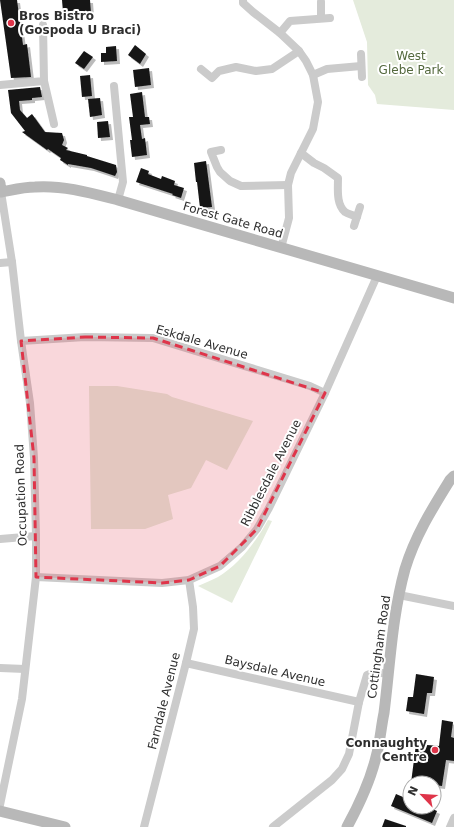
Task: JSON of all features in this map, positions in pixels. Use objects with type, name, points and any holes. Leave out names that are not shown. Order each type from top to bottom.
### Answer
[{"type":"street","points":[[243,0],[243,3],[280,33],[299,51],[313,75],[318,102],[313,129],[291,173],[288,185],[289,218],[281,248]]},
{"type":"street","points":[[280,33],[290,21],[325,18],[321,2]]},
{"type":"street","points":[[43,25],[44,81],[54,124]]},
{"type":"street","points":[[201,69],[212,78],[220,71],[236,67],[256,71],[272,69],[299,51]]},
{"type":"street","points":[[361,54],[362,77]]},
{"type":"street","points":[[313,75],[327,69],[361,66]]},
{"type":"street","points":[[0,85],[44,81]]},
{"type":"street","points":[[114,86],[122,182],[118,200]]},
{"type":"street","points":[[221,150],[211,152],[216,167],[223,176],[230,181],[240,186],[288,185]]},
{"type":"street","points":[[301,153],[338,178],[338,196],[340,207],[346,213],[357,216]]},
{"type":"street","name":"Forest Gate Road","points":[[1,187],[56,187],[80,190],[454,298]]},
{"type":"street","name":"Occupation Road","points":[[0,805],[22,700],[36,577],[34,458],[30,403],[1,187]]},
{"type":"street","points":[[354,226],[360,207]]},
{"type":"street","points":[[0,263],[12,262]]},
{"type":"street","name":"Ribblesdale Avenue","points":[[36,577],[162,583],[189,580],[220,566],[242,547],[255,532],[269,508],[325,393],[377,276]]},
{"type":"street","name":"Eskdale Avenue","points":[[21,341],[85,337],[153,338],[310,386],[325,393]]},
{"type":"street","name":"Cottingham Road","points":[[347,827],[357,810],[376,758],[381,732],[399,595],[406,568],[415,541],[431,510],[454,476]]},
{"type":"street","points":[[0,539],[36,536]]},
{"type":"street","name":"Farndale Avenue","points":[[144,827],[194,628],[193,606],[189,580]]},
{"type":"street","points":[[399,595],[454,606]]},
{"type":"street","name":"Baysdale Avenue","points":[[186,663],[360,702]]},
{"type":"street","points":[[0,668],[25,669]]},
{"type":"street","points":[[273,827],[332,780],[342,769],[349,754],[367,675],[375,672],[388,674]]},
{"type":"street","points":[[0,811],[45,825],[65,827]]},
{"type":"street","points":[[450,827],[454,818]]},
{"type":"highlighted area","points":[[85,337],[153,338],[325,393],[257,529],[220,566],[189,580],[162,583],[36,577],[34,458],[21,341]]},
{"type":"green space","name":"West Glebe Park","points":[[353,0],[454,0],[454,110],[377,104],[375,95],[368,85],[367,42]]},
{"type":"green space","points":[[89,386],[117,386],[167,394],[172,397],[253,421],[227,470],[206,460],[191,488],[168,495],[173,519],[145,529],[91,529]]},
{"type":"green space","points":[[268,520],[272,521],[232,603],[198,586],[218,577],[233,566],[247,552]]},
{"type":"building","points":[[0,0],[17,0],[23,45],[27,44],[31,77],[11,78]]},
{"type":"building","points":[[62,0],[90,0],[91,13],[79,14],[79,10],[63,12]]},
{"type":"building","points":[[135,45],[146,54],[140,64],[128,55]]},
{"type":"building","points":[[116,46],[117,61],[101,62],[101,53],[106,53],[106,47]]},
{"type":"building","points":[[84,51],[93,57],[84,69],[75,63]]},
{"type":"building","points":[[149,68],[151,85],[135,87],[133,70]]},
{"type":"building","points":[[90,75],[92,96],[82,97],[80,76]]},
{"type":"building","points":[[40,87],[42,97],[32,98],[32,100],[19,101],[20,110],[27,118],[32,114],[45,132],[62,133],[64,140],[62,145],[68,148],[66,150],[87,155],[116,165],[117,172],[115,176],[91,168],[68,165],[60,160],[61,158],[22,132],[25,131],[11,113],[8,90]]},
{"type":"building","points":[[142,92],[145,117],[149,117],[150,124],[140,125],[142,139],[145,138],[147,155],[132,157],[130,140],[132,140],[129,117],[133,117],[130,94]]},
{"type":"building","points":[[100,98],[102,115],[90,117],[88,99]]},
{"type":"building","points":[[108,121],[110,137],[98,138],[97,122]]},
{"type":"building","points":[[206,161],[212,207],[200,208],[194,163]]},
{"type":"building","points":[[141,168],[149,171],[148,174],[161,179],[162,176],[175,181],[174,185],[184,188],[181,198],[136,182]]},
{"type":"building","points":[[416,674],[434,677],[432,693],[427,693],[424,714],[406,711],[408,697],[413,697]]},
{"type":"building","name":"Connaughty Centre","points":[[442,720],[453,722],[451,737],[454,738],[454,761],[446,760],[442,786],[442,775],[412,775],[416,744],[439,746]]},
{"type":"building","points":[[396,794],[402,797],[402,811],[391,806]]},
{"type":"building","points":[[413,815],[435,815],[432,823]]},
{"type":"building","points":[[385,819],[406,826],[406,827],[382,827]]},
{"type":"place","name":"Bros Bistro (Gospoda U Braci)","points":[[11,23]]},
{"type":"place","name":"Connaughty Centre","points":[[435,750]]}]
